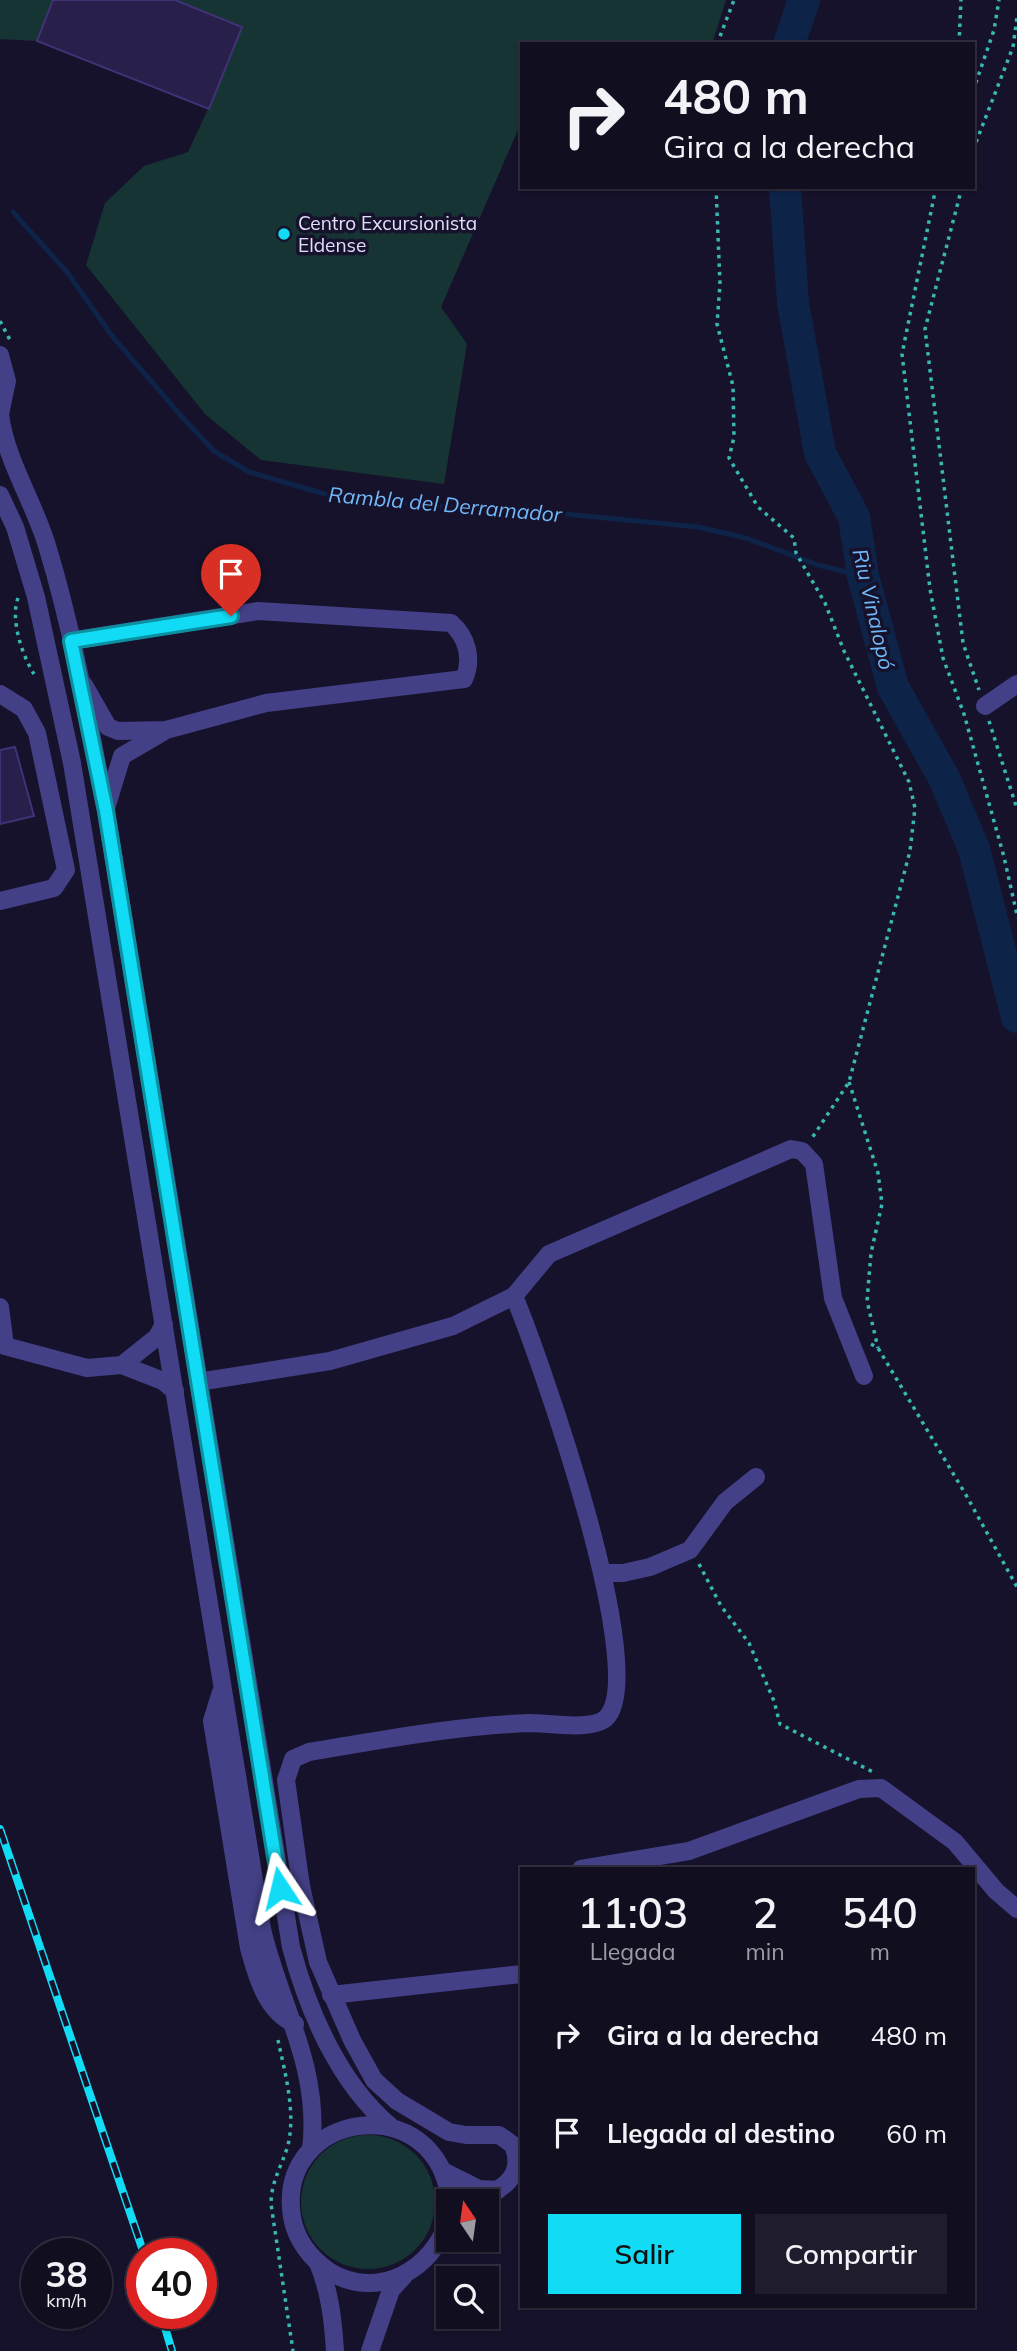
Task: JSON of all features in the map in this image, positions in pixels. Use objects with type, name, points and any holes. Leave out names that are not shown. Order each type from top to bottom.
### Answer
[{"type":"street","points":[[0,355],[7,382],[0,414],[10,456],[34,506],[49,550],[80,681],[106,811],[291,1947],[314,2010],[342,2070],[369,2108],[390,2126],[422,2142],[443,2171],[447,2189]]},
{"type":"street","points":[[0,495],[15,527],[36,597],[72,763],[262,1929],[269,1958],[304,2052],[312,2096],[311,2150]]},
{"type":"street","points":[[71,641],[258,611],[451,623],[462,633],[470,666],[464,679],[266,703],[166,730],[118,731],[108,727],[100,708],[80,681]]},
{"type":"street","points":[[985,706],[1017,684]]},
{"type":"street","points":[[0,694],[24,709],[37,733],[66,870],[54,888],[0,901]]},
{"type":"street","points":[[106,811],[122,756],[166,730]]},
{"type":"street","points":[[198,1382],[330,1361],[453,1326],[514,1296],[549,1254],[791,1149],[802,1151],[814,1164],[833,1298],[864,1376]]},
{"type":"street","points":[[499,2189],[509,2183],[516,2171],[513,2145],[499,2135],[449,2132],[385,2092],[374,2080],[357,2050],[318,1962],[302,1886],[286,1780],[293,1759],[309,1752],[458,1727],[558,1722],[588,1727],[606,1717],[617,1698],[617,1650],[602,1573],[572,1469],[514,1296]]},
{"type":"street","points":[[0,1307],[5,1346],[87,1367],[122,1365],[163,1381],[175,1391]]},
{"type":"street","points":[[122,1365],[157,1337],[164,1324]]},
{"type":"street","points":[[602,1573],[623,1573],[675,1559],[690,1550],[724,1502],[756,1477]]},
{"type":"street","points":[[593,1867],[689,1851],[859,1789],[881,1788],[955,1842],[996,1891],[1017,1909]]},
{"type":"street","points":[[331,1995],[520,1974]]},
{"type":"street","points":[[390,2126],[373,2124],[339,2130],[311,2150],[295,2177],[291,2208],[299,2238],[318,2263],[333,2274],[360,2281],[388,2281],[406,2274]]},
{"type":"street","points":[[443,2171],[479,2189]]},
{"type":"street","points":[[370,2351],[391,2290],[433,2252],[436,2246]]},
{"type":"street","points":[[318,2263],[331,2306],[335,2351]]},
{"type":"path","points":[[718,42],[734,0]]},
{"type":"path","points":[[959,42],[961,0]]},
{"type":"path","points":[[975,85],[994,30],[999,0]]},
{"type":"path","points":[[975,145],[1013,47],[1017,17]]},
{"type":"path","points":[[716,189],[720,284],[718,324],[733,386],[734,437],[729,458],[758,508],[794,538],[796,554],[825,603],[844,651],[909,782],[915,808],[910,851],[849,1082],[802,1151]]},
{"type":"path","points":[[936,189],[909,309],[902,354],[930,590],[943,658],[964,715],[1017,915]]},
{"type":"path","points":[[961,189],[925,329],[963,643],[1017,809]]},
{"type":"path","points":[[849,1082],[878,1173],[882,1205],[871,1253],[867,1301],[878,1348],[966,1495],[1017,1587]]},
{"type":"path","points":[[846,1333],[878,1348]]},
{"type":"path","points":[[675,1559],[701,1564],[721,1606],[749,1643],[774,1701],[780,1724],[873,1770],[881,1788]]},
{"type":"green space","name":"Centro Excursionista Eldense","points":[[0,0],[726,0],[713,42],[520,42],[520,125],[441,307],[467,344],[444,484],[261,460],[205,414],[86,265],[105,203],[144,166],[188,152],[208,109],[37,41],[0,39]]},
{"type":"green space","points":[[368,2135],[394,2140],[416,2154],[430,2176],[435,2202],[430,2228],[416,2250],[394,2264],[368,2269],[342,2264],[320,2250],[306,2228],[301,2202],[306,2176],[320,2154],[342,2140]]},
{"type":"building","points":[[53,0],[175,0],[242,27],[209,109],[37,41]]},
{"type":"building","points":[[15,747],[34,816],[0,824],[0,750]]},
{"type":"waterway","name":"Riu Vinalopó","points":[[790,42],[804,0]]},
{"type":"waterway","name":"Riu Vinalopó","points":[[785,189],[793,303],[820,453],[854,517],[863,576],[893,687],[944,778],[974,849],[1017,1017]]},
{"type":"waterway","name":"Rambla del Derramador","points":[[13,212],[67,272],[112,336],[183,418],[214,451],[249,472],[335,497],[443,507],[524,510],[698,527],[746,538],[818,565],[863,576]]},
{"type":"railway","points":[[0,1829],[139,2238]]},
{"type":"railway","points":[[165,2329],[172,2351]]},
{"type":"place","name":"Centro Excursionista Eldense","points":[[284,234]]},
{"type":"route","points":[[231,616],[71,641],[106,811],[280,1888]]}]
